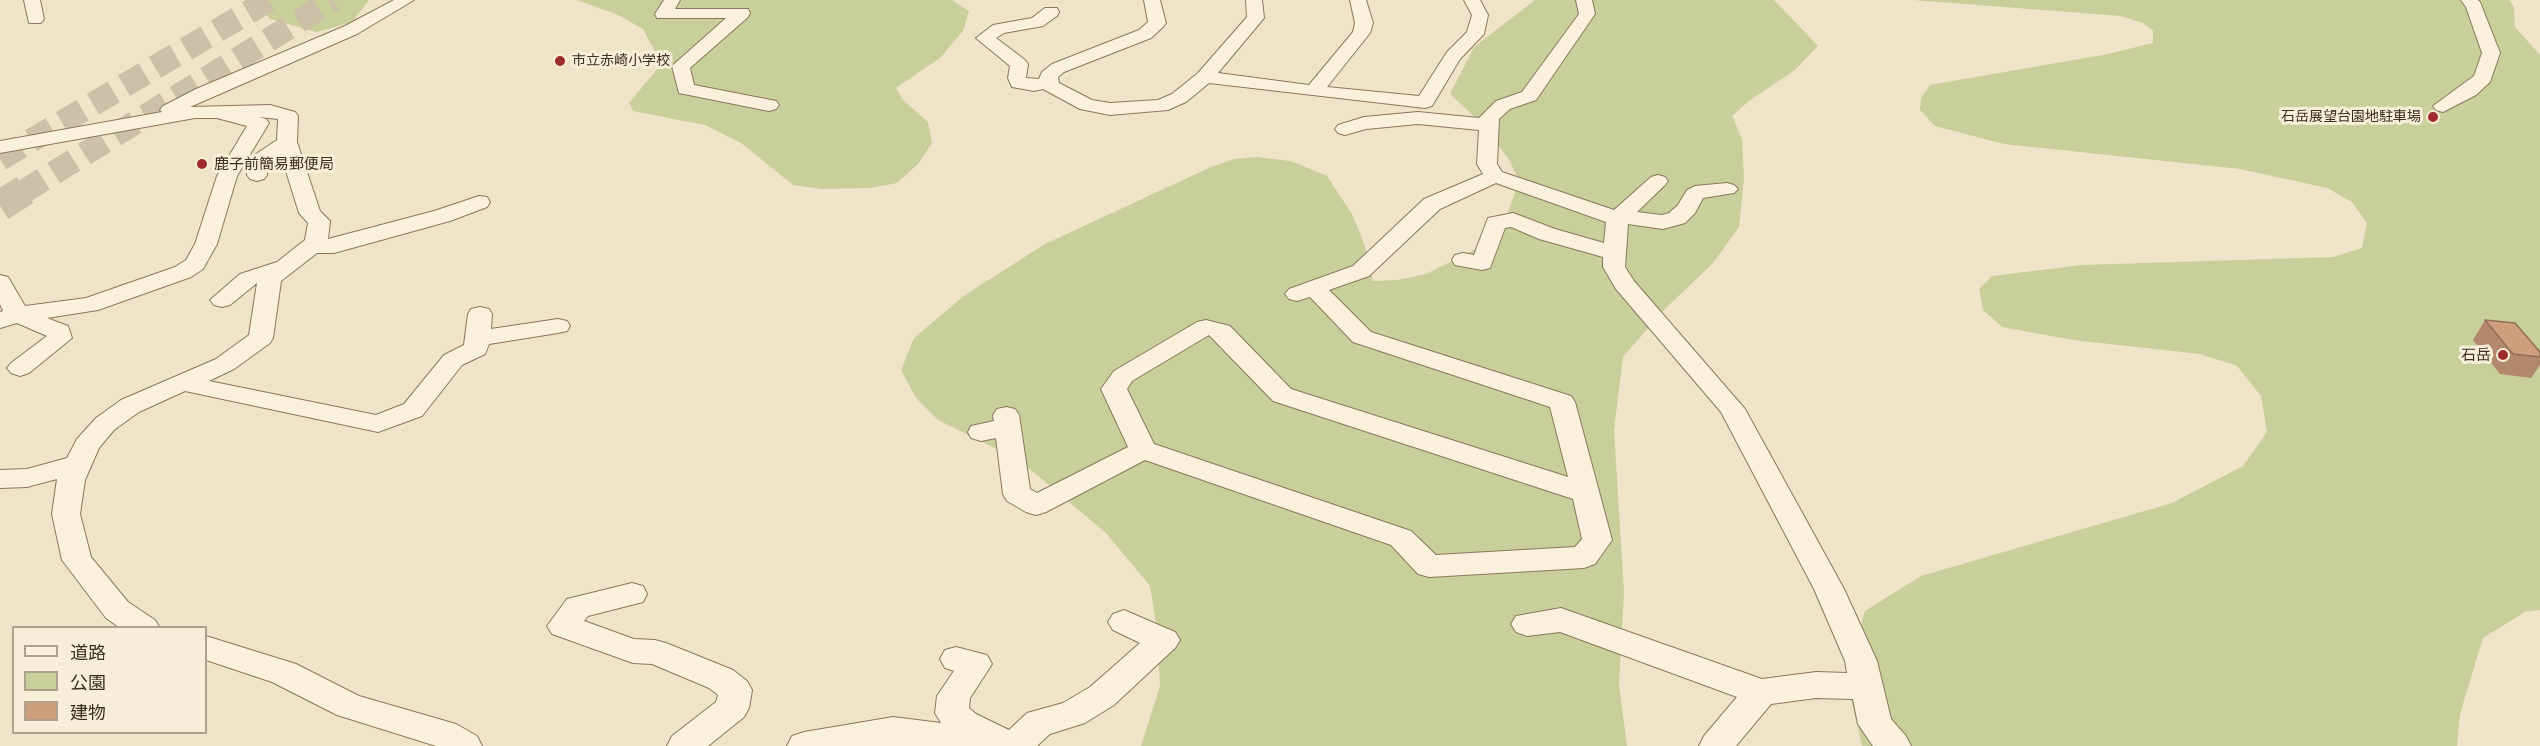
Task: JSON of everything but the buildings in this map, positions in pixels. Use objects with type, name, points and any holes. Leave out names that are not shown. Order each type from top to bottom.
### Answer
[{"type":"street","points":[[32,0],[35,19]]},
{"type":"street","points":[[0,147],[139,123],[156,117],[203,93],[351,30],[406,0]]},
{"type":"street","points":[[672,0],[663,14],[742,13],[693,58],[681,66],[686,89],[769,105]]},
{"type":"street","points":[[1152,0],[1157,23],[1145,34],[1058,68],[1048,76],[1050,86],[1087,105],[1110,109],[1161,106],[1179,98],[1205,77],[1256,18],[1254,0]]},
{"type":"street","points":[[1314,91],[1361,33],[1365,22],[1358,0]]},
{"type":"street","points":[[1205,77],[1425,102],[1453,56],[1475,34],[1480,15],[1472,0]]},
{"type":"street","points":[[1584,0],[1587,14],[1529,96],[1503,105],[1489,118],[1487,164],[1495,176],[1618,217],[1663,222],[1677,218],[1687,208],[1694,194],[1702,190],[1727,189]]},
{"type":"street","points":[[2443,106],[2469,91],[2483,78],[2491,53],[2474,6],[2469,0]]},
{"type":"street","points":[[1050,83],[1034,85],[1019,83],[1017,78],[1019,64],[985,38],[999,29],[1036,22],[1051,12]]},
{"type":"street","points":[[142,626],[117,610],[77,560],[66,514],[71,480],[87,446],[105,424],[130,406],[225,364],[261,338],[270,278],[316,243],[319,221],[310,213],[287,142],[288,116],[270,111],[195,112],[156,117]]},
{"type":"street","points":[[9,317],[90,305],[183,272],[195,264],[206,244],[227,176],[260,123],[218,112]]},
{"type":"street","points":[[1345,129],[1364,123],[1418,118],[1489,125]]},
{"type":"street","points":[[258,175],[257,162],[287,142]]},
{"type":"street","points":[[1495,176],[1432,204],[1361,271],[1306,291],[1362,337],[1562,402],[1586,493],[1597,540],[1584,557],[1429,566],[1401,538],[1143,450],[1114,389],[1123,376],[1206,327],[1221,331],[1282,395],[1586,493]]},
{"type":"street","points":[[1658,181],[1618,217],[1614,267],[1624,284],[1732,409],[1829,589],[1861,661],[1875,724],[1894,746]]},
{"type":"street","points":[[312,246],[334,246],[442,216],[479,202]]},
{"type":"street","points":[[1482,263],[1496,223],[1513,220],[1547,234],[1615,253]]},
{"type":"street","points":[[222,300],[249,279],[286,266]]},
{"type":"street","points":[[0,282],[9,317]]},
{"type":"street","points":[[9,317],[58,331],[60,338],[21,368]]},
{"type":"street","points":[[183,383],[378,424],[413,410],[453,360],[476,349],[478,326],[558,326]]},
{"type":"street","points":[[981,432],[1007,421],[1017,494],[1036,506],[1143,450]]},
{"type":"street","points":[[0,478],[27,478],[78,464]]},
{"type":"street","points":[[632,594],[578,607],[563,626],[633,651],[655,652],[721,679],[735,690],[732,708],[684,746]]},
{"type":"street","points":[[1527,624],[1561,620],[1761,692],[1815,686],[1867,687]]},
{"type":"street","points":[[1015,746],[1039,723],[1073,714],[1102,696],[1164,640],[1124,622]]},
{"type":"street","points":[[207,648],[284,673],[349,706],[444,734],[465,746]]},
{"type":"street","points":[[956,659],[976,664],[954,696],[952,713],[964,724],[1010,746]]},
{"type":"street","points":[[1716,746],[1761,692]]},
{"type":"street","points":[[804,746],[893,731],[950,738],[963,746]]},
{"type":"green space","points":[[256,0],[369,0],[352,22],[317,32],[270,19]]},
{"type":"green space","points":[[577,0],[952,0],[969,11],[963,31],[940,58],[896,88],[903,100],[928,122],[932,143],[918,164],[897,183],[871,188],[822,189],[793,185],[741,143],[705,125],[633,111],[629,103],[658,68],[659,59],[643,29],[618,15]]},
{"type":"green space","points":[[1535,0],[1774,0],[1818,46],[1795,70],[1749,101],[1732,116],[1742,139],[1744,179],[1739,227],[1713,263],[1665,309],[1623,357],[1614,430],[1624,592],[1619,684],[1627,746],[1141,746],[1160,686],[1156,623],[1150,586],[1106,533],[1019,460],[938,420],[916,398],[901,370],[914,338],[965,295],[1045,244],[1211,167],[1234,159],[1256,157],[1291,161],[1327,176],[1352,214],[1365,246],[1373,281],[1398,280],[1426,274],[1470,252],[1501,232],[1519,182],[1510,161],[1485,127],[1450,94],[1474,47]]},
{"type":"green space","points":[[1913,0],[2509,0],[2514,7],[2515,27],[2540,55],[2540,610],[2525,612],[2483,638],[2460,714],[2457,746],[1862,746],[1846,677],[1865,611],[1921,576],[2172,503],[2243,466],[2267,432],[2261,396],[2237,366],[2200,354],[2073,340],[2002,327],[1983,310],[1979,289],[1992,276],[2082,265],[2333,257],[2362,248],[2367,223],[2352,202],[2327,188],[2240,169],[2004,144],[1935,126],[1920,110],[1921,98],[1930,85],[2108,54],[2153,43],[2153,31],[2143,23],[2121,16]]},
{"type":"tunnel","points":[[0,159],[269,0]]},
{"type":"tunnel","points":[[23,192],[333,0]]},
{"type":"tunnel","points":[[0,206],[25,190]]},
{"type":"place","name":"市立赤崎小学校","points":[[560,61]]},
{"type":"place","name":"石岳展望台園地駐車場","points":[[2433,117]]},
{"type":"place","name":"鹿子前簡易郵便局","points":[[202,164]]},
{"type":"place","name":"石岳","points":[[2503,355]]}]
